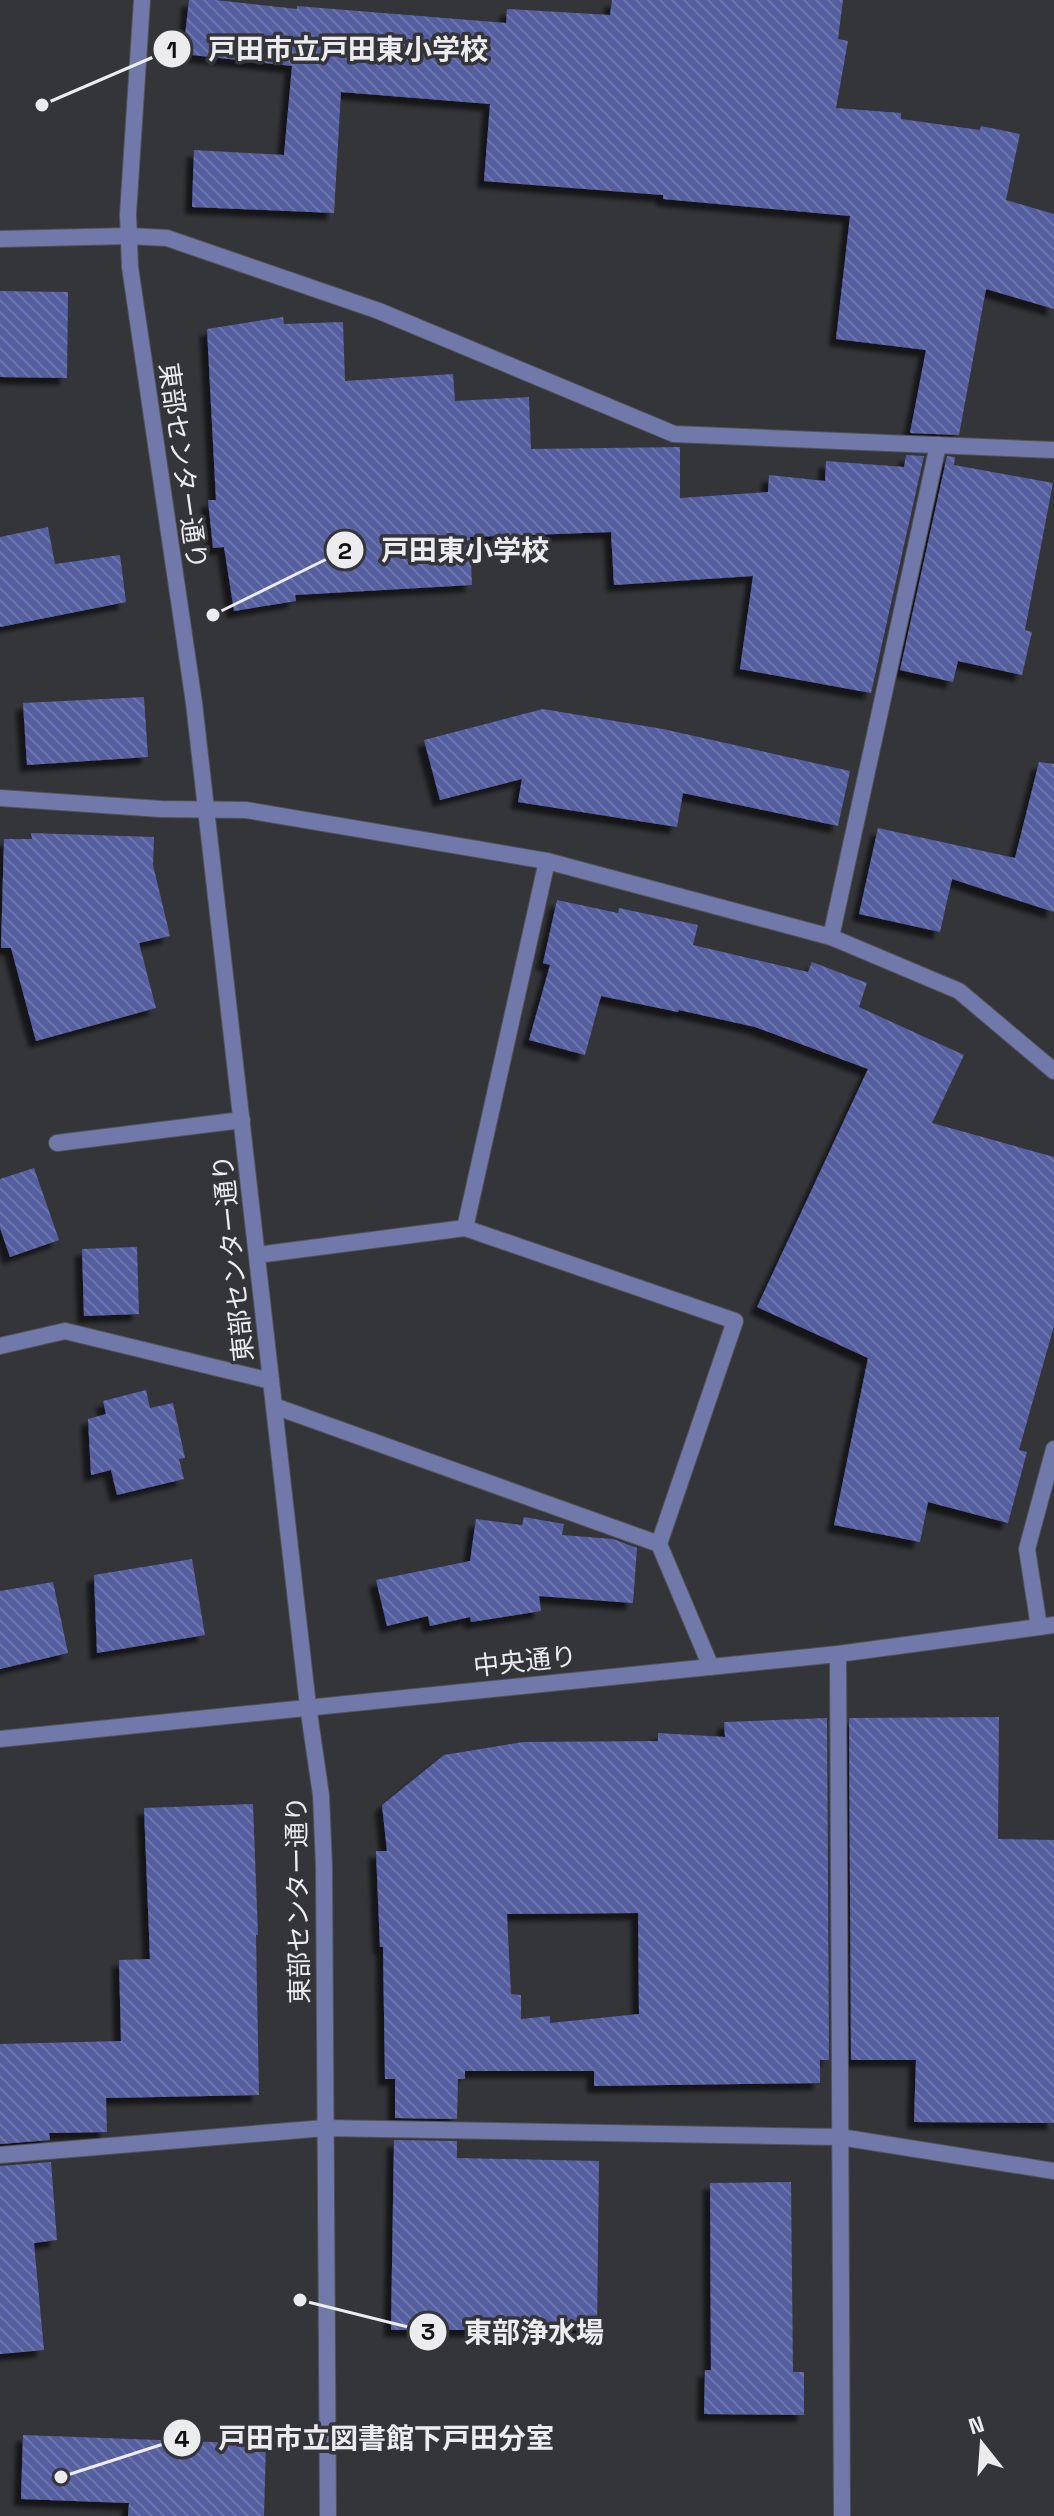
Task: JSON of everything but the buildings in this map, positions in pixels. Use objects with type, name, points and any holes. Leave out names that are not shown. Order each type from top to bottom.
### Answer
[{"type":"street","name":"東部センター通り","points":[[142,0],[128,236],[130,267],[194,703],[308,1706],[321,1795],[328,2516]]},
{"type":"street","points":[[0,239],[167,238],[379,311],[674,434],[1054,450]]},
{"type":"street","points":[[831,937],[938,445]]},
{"type":"street","points":[[0,798],[161,809],[246,810],[547,861],[831,937],[959,991],[1054,1071]]},
{"type":"street","points":[[465,1228],[547,861]]},
{"type":"street","points":[[57,1143],[242,1120]]},
{"type":"street","points":[[257,1255],[465,1228],[735,1321],[659,1544],[711,1667]]},
{"type":"street","points":[[0,1346],[65,1331],[271,1381]]},
{"type":"street","points":[[274,1406],[659,1544]]},
{"type":"street","points":[[1046,1626],[1027,1549],[1054,1449]]},
{"type":"street","name":"中央通り","points":[[0,1739],[838,1654],[1046,1626]]},
{"type":"street","points":[[838,1654],[842,2516]]},
{"type":"street","points":[[0,2155],[325,2128],[840,2137],[1054,2171]]},
{"type":"place","name":"戸田市立戸田東小学校","points":[[42,105]]},
{"type":"place","name":"戸田東小学校","points":[[213,615]]},
{"type":"place","name":"東部浄水場","points":[[300,2300]]},
{"type":"place","name":"戸田市立図書館下戸田分室","points":[[61,2477]]}]
